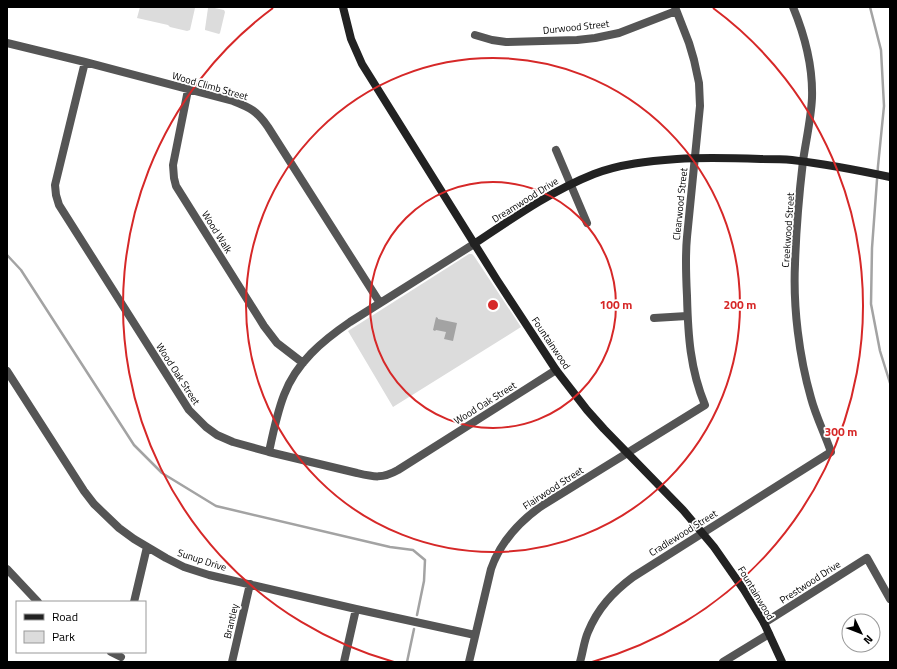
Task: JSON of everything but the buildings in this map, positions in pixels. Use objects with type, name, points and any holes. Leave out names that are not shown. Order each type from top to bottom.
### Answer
[{"type":"street","name":"Fountainwood","points":[[344,7],[351,39],[362,64],[474,244],[556,370],[587,410],[626,453],[683,510],[714,547],[733,573],[764,623],[782,662]]},
{"type":"street","name":"Creekwood Street","points":[[793,7],[805,41],[812,82],[811,110],[803,162],[795,263],[794,284],[798,337],[811,400],[831,452]]},
{"type":"street","name":"Durwood Street","points":[[475,36],[506,42],[595,38],[619,33],[676,9]]},
{"type":"street","name":"Clearwood Street","points":[[676,9],[689,43],[699,83],[700,106],[686,251],[687,316],[690,356],[695,378],[705,406]]},
{"type":"street","name":"Wood Climb Street","points":[[7,43],[233,101],[254,110],[262,118],[380,303]]},
{"type":"street","name":"Wood Oak Street","points":[[84,62],[55,185],[59,205],[189,410],[201,423],[217,435],[233,442],[268,452],[371,476],[388,475],[556,370]]},
{"type":"street","name":"Wood Walk","points":[[188,90],[173,165],[176,186],[264,326],[277,343],[303,363]]},
{"type":"street","points":[[556,150],[587,223]]},
{"type":"street","name":"Dreamwood Drive","points":[[268,452],[284,394],[293,377],[318,346],[334,333],[380,303],[550,194],[570,184],[611,168],[636,163],[695,158],[791,160],[890,177]]},
{"type":"street","points":[[654,318],[687,316]]},
{"type":"street","name":"Sunup Drive","points":[[7,371],[84,491],[94,504],[119,528],[134,539],[166,558],[184,567],[209,575],[475,635]]},
{"type":"street","name":"Flairwood Street","points":[[469,662],[491,568],[497,552],[514,529],[540,507],[705,406]]},
{"type":"street","name":"Cradlewood Street","points":[[580,662],[588,633],[600,610],[621,586],[831,452]]},
{"type":"street","points":[[134,601],[147,547]]},
{"type":"street","name":"Prestwood Drive","points":[[764,623],[867,558],[890,599]]},
{"type":"street","points":[[7,569],[37,601]]},
{"type":"street","name":"Brantley","points":[[232,662],[250,584]]},
{"type":"street","points":[[344,662],[356,609]]},
{"type":"street","points":[[723,662],[769,634]]},
{"type":"green space","points":[[140,7],[194,7],[190,30],[187,31],[137,18]]},
{"type":"green space","points":[[210,7],[224,10],[225,12],[219,34],[205,30],[208,8]]},
{"type":"green space","points":[[469,254],[474,256],[521,327],[393,407],[348,331]]},
{"type":"shaded area","points":[[436,317],[438,319],[457,323],[453,341],[444,339],[446,332],[433,330]]},
{"type":"waterway","points":[[870,7],[881,50],[884,106],[872,248],[871,304],[880,351],[890,383]]},
{"type":"waterway","points":[[7,255],[21,270],[134,445],[162,473],[216,506],[390,547],[413,550],[425,560],[424,581],[417,615]]},
{"type":"waterway","points":[[407,662],[414,629]]}]
